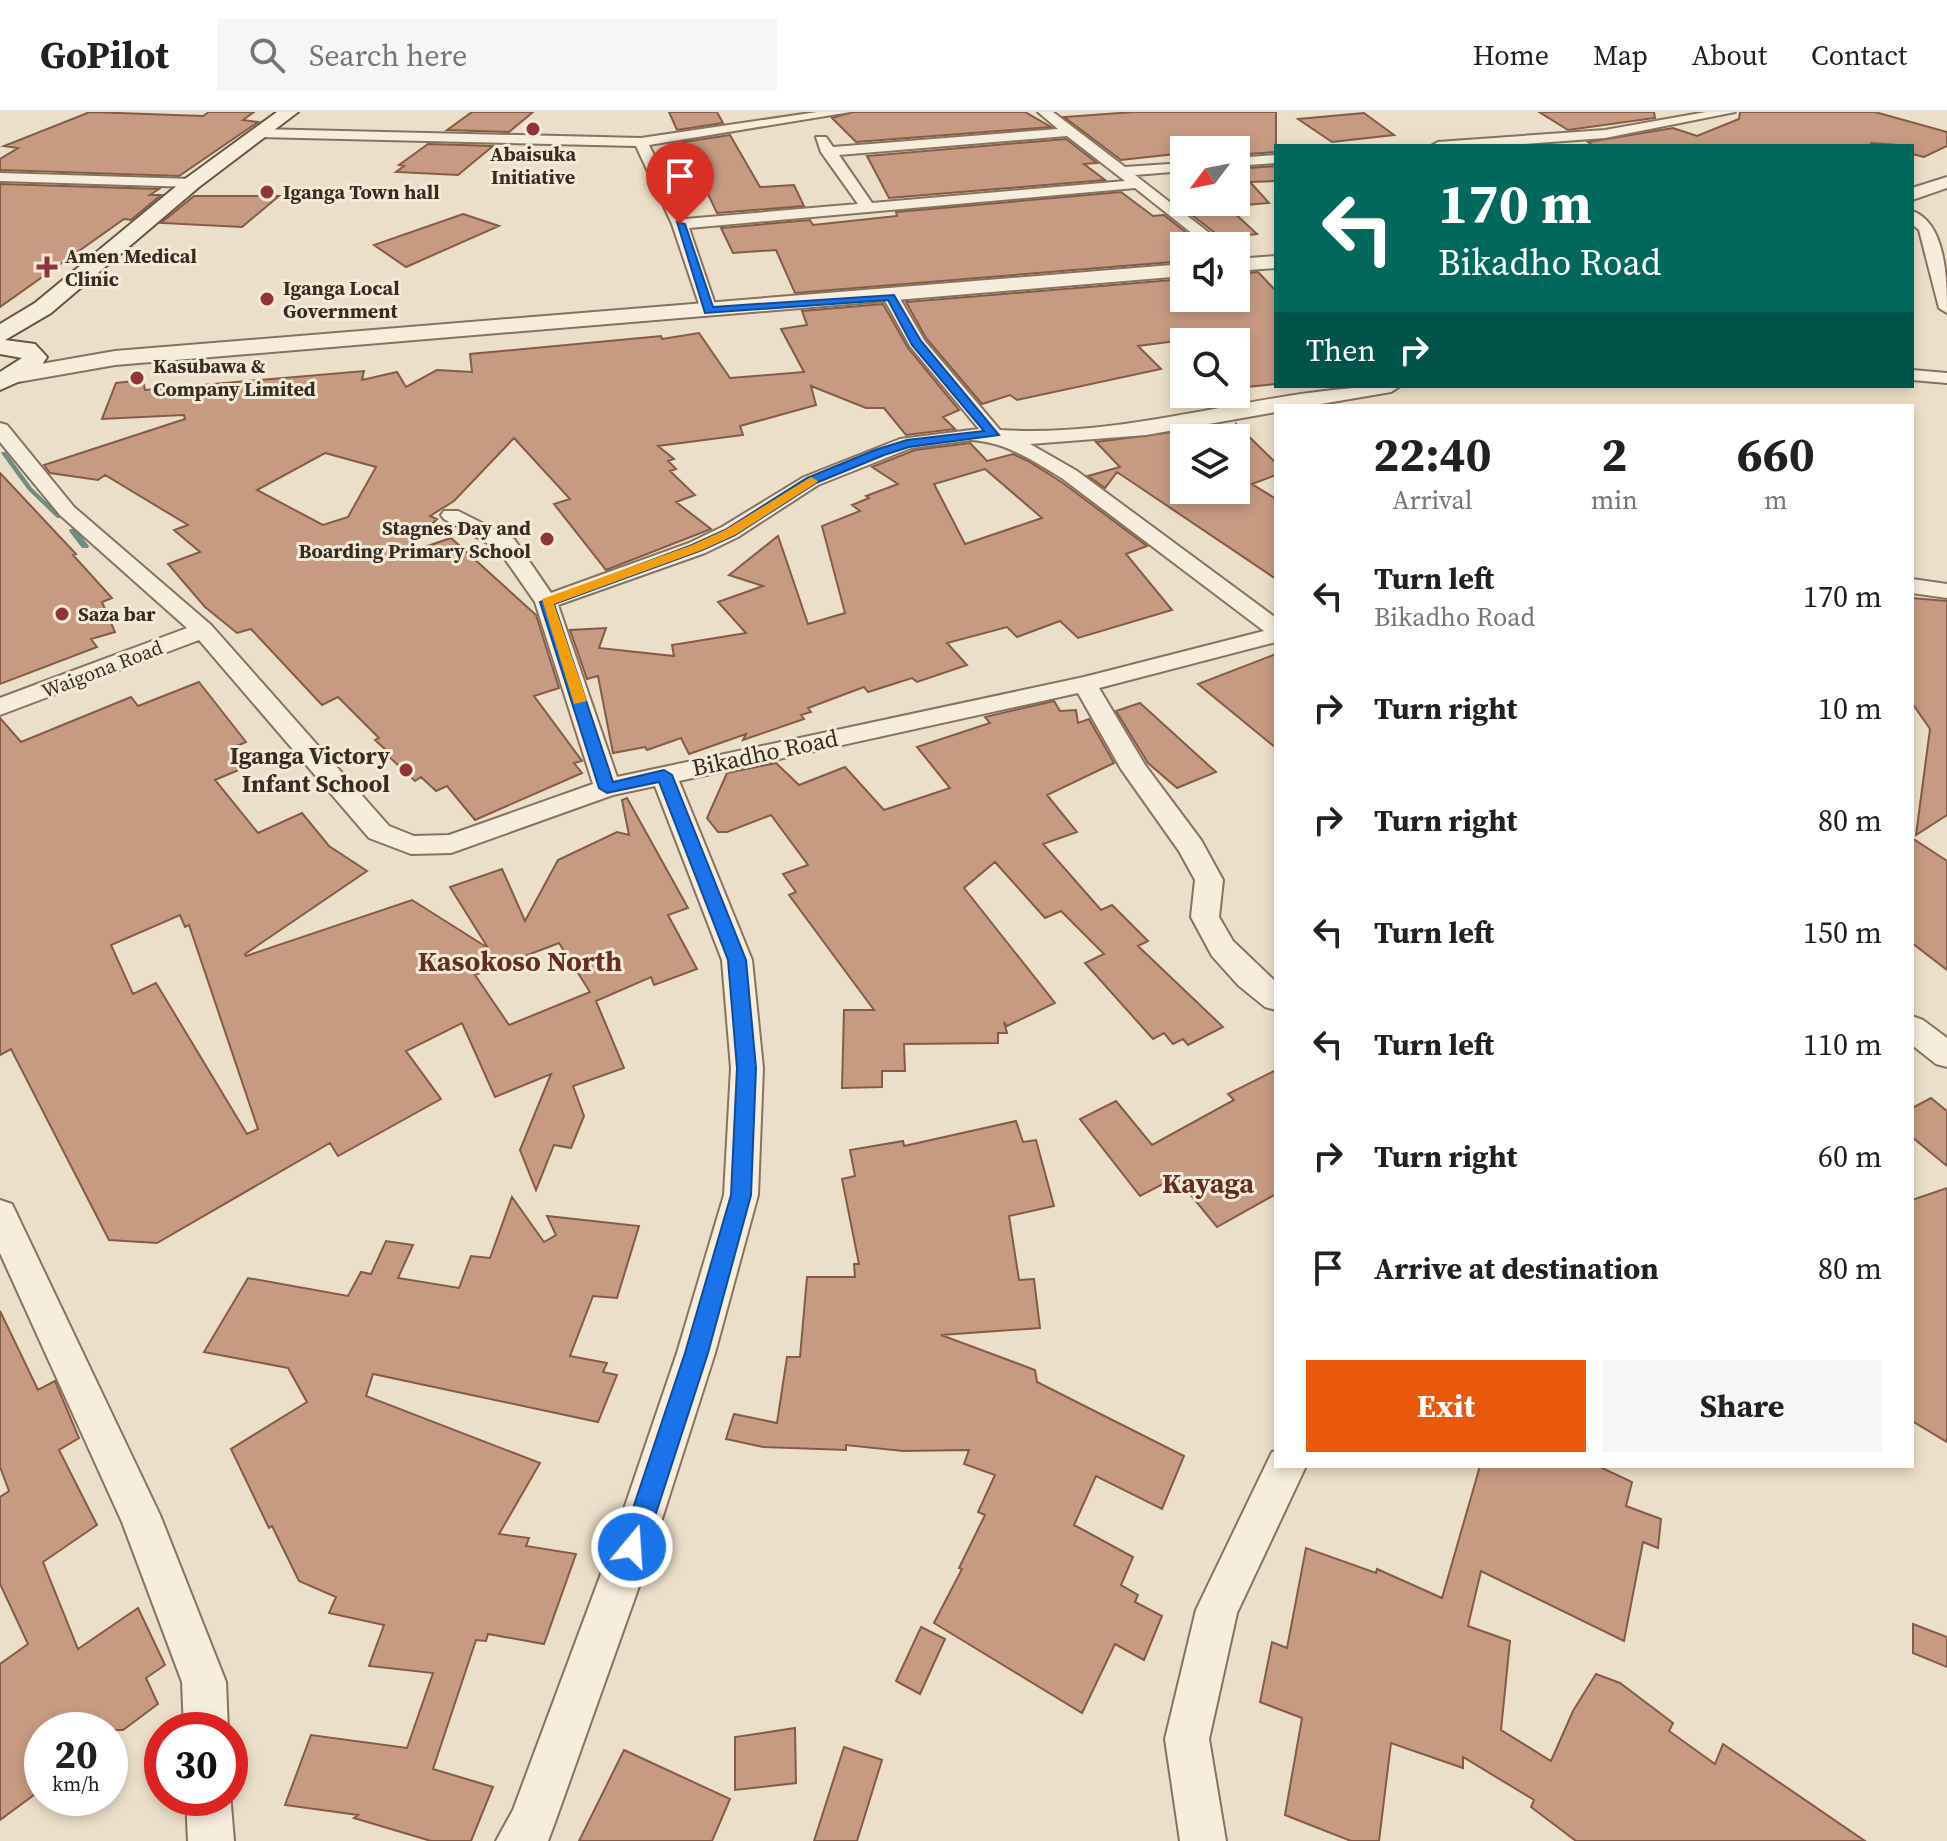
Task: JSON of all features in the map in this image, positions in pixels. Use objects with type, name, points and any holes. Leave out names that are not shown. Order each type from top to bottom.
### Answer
[{"type":"main road","points":[[0,334],[43,308],[192,183],[289,112]]},
{"type":"main road","points":[[6,382],[33,363],[29,351],[43,308]]},
{"type":"main road","points":[[0,347],[29,351]]},
{"type":"street","points":[[259,133],[641,142],[843,112]]},
{"type":"street","points":[[1045,112],[1199,232]]},
{"type":"street","points":[[1466,144],[1605,134],[1728,112]]},
{"type":"street","points":[[808,117],[828,152],[868,207]]},
{"type":"street","points":[[396,135],[408,125]]},
{"type":"street","points":[[828,152],[1067,132]]},
{"type":"street","points":[[641,142],[680,224],[709,310]]},
{"type":"street","points":[[1250,161],[1274,159]]},
{"type":"street","points":[[1120,172],[1170,168]]},
{"type":"street","points":[[0,177],[192,183]]},
{"type":"street","points":[[1914,193],[1947,182]]},
{"type":"street","points":[[680,224],[1136,184]]},
{"type":"street","points":[[1914,218],[1926,228],[1947,308]]},
{"type":"street","points":[[1250,263],[1274,262]]},
{"type":"street","points":[[6,382],[115,358],[891,297],[1170,271]]},
{"type":"street","points":[[891,297],[916,342],[994,435],[1037,454],[1070,475],[1274,628]]},
{"type":"street","points":[[29,351],[115,358]]},
{"type":"street","points":[[1914,375],[1947,378]]},
{"type":"street","points":[[1288,404],[1380,388]]},
{"type":"street","points":[[546,602],[697,548],[730,532],[811,481],[907,443],[971,434],[1034,438],[1146,429],[1274,407]]},
{"type":"street","name":"Bikadho Road","points":[[0,429],[67,511],[203,630],[379,832],[411,845],[451,844],[607,788],[1085,684],[1274,636]]},
{"type":"street","points":[[451,515],[506,544],[546,602],[607,788]]},
{"type":"street","points":[[1914,586],[1947,591]]},
{"type":"street","name":"Waigona Road","points":[[0,707],[203,630]]},
{"type":"street","points":[[1085,684],[1134,769],[1191,847],[1209,880],[1205,917],[1222,948],[1249,977],[1274,997]]},
{"type":"street","points":[[519,1841],[531,1825],[632,1547],[696,1353],[741,1195],[747,1068],[737,960],[664,775]]},
{"type":"street","points":[[1914,1030],[1947,1055]]},
{"type":"street","points":[[0,1215],[140,1515],[204,1682],[205,1712]]},
{"type":"street","points":[[1203,1841],[1187,1739],[1217,1610],[1285,1468]]},
{"type":"street","points":[[210,1816],[211,1841]]},
{"type":"building","points":[[90,112],[203,116],[209,112],[254,112],[243,120],[258,122],[179,176],[0,170],[0,159],[18,148],[4,146]]},
{"type":"building","points":[[472,112],[533,112],[509,132],[447,130]]},
{"type":"building","points":[[669,112],[717,112],[723,123],[677,130]]},
{"type":"building","points":[[853,112],[1025,112],[1051,127],[856,142],[832,118]]},
{"type":"building","points":[[1134,112],[1276,112],[1274,152],[1250,154],[1250,136],[1170,136],[1170,155],[1121,160],[1064,117]]},
{"type":"building","points":[[1539,112],[1654,112],[1655,118],[1568,130]]},
{"type":"building","points":[[1740,112],[1875,112],[1947,132],[1947,146],[1924,157],[1914,154],[1914,144],[1588,142],[1673,128],[1697,136],[1739,119]]},
{"type":"building","points":[[1364,113],[1394,135],[1332,142],[1298,119]]},
{"type":"building","points":[[730,135],[760,187],[794,185],[804,206],[717,213],[683,142]]},
{"type":"building","points":[[1066,139],[1097,163],[1084,164],[1105,180],[889,198],[867,156]]},
{"type":"building","points":[[428,144],[493,146],[458,175],[396,172],[404,166],[399,165]]},
{"type":"building","points":[[1274,166],[1274,181],[1250,182],[1250,168]]},
{"type":"building","points":[[1250,182],[1269,203],[1250,205]]},
{"type":"building","points":[[0,184],[159,189],[150,195],[161,195],[131,220],[124,219],[0,307]]},
{"type":"building","points":[[1121,192],[1153,216],[1164,215],[1185,232],[1170,232],[1170,262],[795,293],[776,250],[733,253],[721,228],[810,220],[813,225],[897,216],[896,212]]},
{"type":"building","points":[[194,196],[279,196],[242,227],[161,223]]},
{"type":"building","points":[[463,214],[499,226],[406,267],[374,245]]},
{"type":"building","points":[[1193,216],[1238,216],[1257,234],[1250,235],[1250,232],[1214,232]]},
{"type":"building","points":[[1258,272],[1274,289],[1274,384],[1250,387],[1250,328],[1170,328],[1170,342],[1138,346],[1161,369],[1017,400],[1010,395],[982,404],[926,338],[906,302],[1170,280],[1170,312],[1250,312],[1250,273]]},
{"type":"building","points":[[883,304],[908,348],[959,410],[943,417],[955,429],[906,435],[884,408],[866,408],[811,386],[816,405],[740,426],[743,435],[658,446],[674,459],[668,461],[676,469],[670,471],[695,495],[676,502],[711,529],[606,570],[554,504],[570,499],[514,438],[454,501],[430,516],[437,519],[404,554],[451,538],[536,615],[559,688],[534,696],[582,761],[574,763],[582,773],[475,820],[447,786],[436,791],[421,777],[415,781],[384,752],[387,751],[375,740],[379,738],[338,697],[322,705],[251,629],[237,633],[205,607],[168,564],[200,552],[174,530],[188,525],[105,475],[98,480],[50,473],[44,465],[185,419],[184,415],[102,419],[116,383],[143,380],[145,390],[364,371],[362,380],[397,372],[406,387],[437,370],[472,372],[470,354],[661,336],[662,339],[699,333],[730,378],[804,372],[781,329],[807,325],[802,311]],"holes":[[[325,453],[376,467],[348,517],[323,525],[257,490]]]},
{"type":"building","points":[[1170,432],[1170,504],[1250,504],[1250,438],[1274,461],[1274,476],[1252,484],[1274,498],[1274,578],[1117,472],[1105,488],[1088,476],[1120,467],[1096,442]]},
{"type":"building","points":[[970,443],[987,461],[1013,454],[1028,461],[1063,483],[1147,546],[1126,554],[1172,610],[1078,638],[1060,621],[1017,637],[1007,627],[947,643],[967,665],[917,682],[912,678],[868,692],[864,687],[808,708],[811,712],[801,715],[804,719],[743,740],[746,734],[689,754],[681,738],[647,750],[645,747],[613,753],[598,676],[587,679],[570,630],[606,628],[599,648],[674,656],[672,645],[746,633],[718,602],[763,586],[729,575],[778,536],[808,624],[845,613],[822,526],[860,511],[852,505],[898,484],[872,467],[915,450]],"holes":[[[985,469],[1042,518],[965,544],[934,484]]]},
{"type":"building","points":[[0,473],[76,554],[73,555],[112,598],[102,602],[115,632],[91,639],[97,647],[0,684]]},
{"type":"building","points":[[1914,598],[1947,601],[1947,815],[1916,835],[1930,729],[1914,706]]},
{"type":"building","points":[[1274,655],[1274,746],[1198,684]]},
{"type":"building","points":[[199,682],[246,742],[234,747],[248,766],[215,780],[258,833],[302,813],[329,846],[367,871],[246,956],[412,900],[488,948],[450,887],[502,869],[525,921],[558,860],[617,832],[629,835],[622,800],[627,798],[688,908],[668,915],[697,969],[654,985],[651,977],[596,1001],[624,1068],[573,1086],[584,1116],[571,1148],[554,1145],[536,1190],[520,1150],[551,1074],[495,1097],[462,1023],[406,1051],[441,1099],[338,1156],[330,1143],[157,1243],[109,1240],[11,1049],[0,1055],[0,718],[21,742],[131,697],[138,706]],"holes":[[[180,915],[185,927],[189,925],[258,1129],[247,1134],[156,983],[133,994],[111,945]],[[559,943],[590,992],[509,1025],[475,975]]]},
{"type":"building","points":[[1054,701],[1060,711],[1076,710],[1078,723],[1089,719],[1114,763],[1047,795],[1077,832],[1043,844],[1101,910],[1112,905],[1148,941],[1138,946],[1223,1027],[1188,1045],[1183,1039],[1173,1044],[1164,1033],[1153,1039],[1085,963],[1104,954],[1061,911],[1045,918],[995,862],[964,888],[1055,1003],[1007,1026],[1004,1022],[1007,1033],[998,1033],[998,1043],[904,1044],[905,1071],[882,1071],[882,1087],[842,1088],[844,1010],[874,1010],[789,895],[796,892],[783,874],[808,865],[771,815],[727,832],[718,832],[707,818],[727,773],[776,763],[799,785],[845,767],[884,810],[950,788],[917,747],[990,723],[985,717]]},
{"type":"building","points":[[1140,703],[1216,772],[1177,788],[1148,763],[1116,711]]},
{"type":"building","points":[[1914,839],[1947,861],[1947,970],[1914,945]]},
{"type":"building","points":[[1274,1071],[1274,1195],[1217,1227],[1176,1177],[1140,1196],[1080,1119],[1116,1101],[1152,1145],[1234,1100],[1228,1094]]},
{"type":"building","points":[[1931,1098],[1947,1111],[1947,1166],[1914,1139],[1914,1107]]},
{"type":"building","points":[[1016,1121],[1023,1142],[1036,1140],[1054,1206],[1009,1216],[1019,1280],[1034,1279],[1040,1328],[941,1335],[1035,1370],[1037,1382],[1184,1456],[1162,1509],[1096,1476],[1074,1525],[1133,1557],[1121,1585],[1138,1595],[1135,1602],[1162,1616],[1144,1660],[1115,1644],[1082,1713],[934,1623],[985,1515],[978,1512],[995,1475],[964,1464],[969,1450],[903,1451],[846,1445],[846,1450],[763,1447],[726,1439],[734,1414],[777,1423],[787,1357],[800,1357],[807,1277],[855,1277],[854,1264],[859,1264],[842,1179],[855,1176],[850,1150],[903,1141],[904,1146]]},
{"type":"building","points":[[1947,1188],[1947,1442],[1914,1422],[1914,1199]]},
{"type":"building","points":[[512,1197],[544,1242],[556,1235],[547,1216],[639,1226],[617,1298],[593,1296],[570,1356],[607,1363],[603,1372],[617,1375],[598,1422],[373,1374],[366,1396],[540,1463],[499,1534],[529,1538],[526,1546],[576,1554],[544,1644],[488,1634],[486,1641],[476,1640],[433,1769],[493,1787],[471,1841],[431,1841],[354,1818],[358,1815],[285,1805],[311,1735],[407,1748],[433,1673],[369,1666],[384,1625],[329,1613],[336,1597],[299,1581],[231,1449],[307,1402],[288,1368],[204,1352],[248,1278],[348,1296],[361,1272],[371,1274],[386,1241],[413,1245],[398,1278],[459,1288],[471,1256],[490,1258]]},
{"type":"building","points":[[0,1311],[38,1390],[55,1381],[79,1438],[59,1450],[97,1525],[43,1562],[78,1649],[138,1608],[165,1665],[146,1678],[158,1704],[128,1726],[128,1712],[24,1712],[24,1802],[0,1820],[0,1664],[28,1644],[0,1584],[0,1497],[9,1491],[0,1467]]},
{"type":"building","points":[[1479,1468],[1602,1468],[1632,1482],[1626,1506],[1661,1519],[1658,1548],[1643,1542],[1624,1641],[1481,1571],[1468,1626],[1510,1641],[1501,1730],[1551,1761],[1573,1711],[1596,1674],[1620,1683],[1673,1723],[1669,1731],[1715,1764],[1723,1744],[1865,1841],[1576,1841],[1531,1807],[1534,1800],[1463,1757],[1463,1768],[1391,1743],[1379,1841],[1351,1841],[1285,1815],[1302,1718],[1260,1702],[1272,1642],[1287,1648],[1306,1548],[1376,1573],[1377,1569],[1442,1598]]},
{"type":"building","points":[[1913,1624],[1947,1637],[1947,1667],[1913,1653]]},
{"type":"building","points":[[921,1627],[945,1639],[920,1694],[896,1681]]},
{"type":"building","points":[[795,1728],[796,1783],[735,1790],[735,1737]]},
{"type":"building","points":[[844,1747],[882,1760],[857,1841],[814,1841]]},
{"type":"building","points":[[624,1750],[730,1799],[712,1841],[579,1841]]},
{"type":"waterway","points":[[4,453],[30,489],[59,517]]},
{"type":"waterway","points":[[73,531],[85,546]]},
{"type":"slow traffic","points":[[579,701],[546,602],[697,548],[730,532],[811,481]]},
{"type":"place","name":"Abaisuka Initiative","points":[[533,129]]},
{"type":"place","name":"Iganga Town hall","points":[[267,192]]},
{"type":"place","name":"Amen Medical Clinic","points":[[47,267]]},
{"type":"place","name":"Iganga Local Government","points":[[267,299]]},
{"type":"place","name":"Kasubawa & Company Limited","points":[[137,378]]},
{"type":"place","name":"Stagnes Day and Boarding Primary School","points":[[547,539]]},
{"type":"place","name":"Saza bar","points":[[62,614]]},
{"type":"place","name":"Iganga Victory Infant School","points":[[406,770]]},
{"type":"district","name":"Kasokoso North","points":[[520,961]]},
{"type":"district","name":"Kayaga","points":[[1208,1183]]},
{"type":"route","points":[[632,1547],[696,1353],[741,1195],[747,1068],[737,960],[664,775],[607,788],[546,602],[697,548],[730,532],[811,481],[880,452],[907,443],[971,434],[994,435],[970,411],[916,342],[891,297],[709,310],[680,224]]}]
